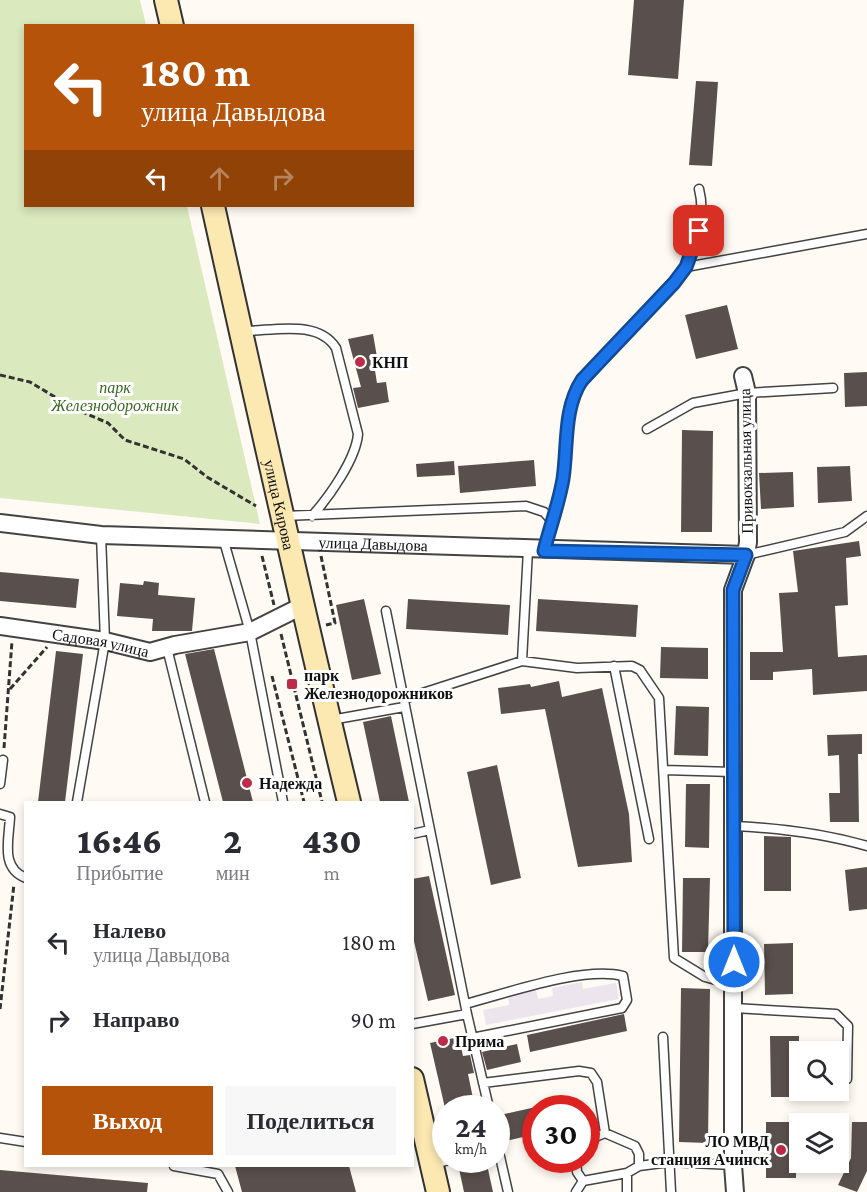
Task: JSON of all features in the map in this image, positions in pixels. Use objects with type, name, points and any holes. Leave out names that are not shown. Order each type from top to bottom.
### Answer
[{"type":"main road","points":[[166,0],[172,24]]},
{"type":"main road","name":"улица Кирова","points":[[213,207],[284,516],[302,606],[349,801]]},
{"type":"main road","points":[[414,1090],[432,1138]]},
{"type":"main road","points":[[438,1192],[440,1173]]},
{"type":"street","name":"Привокзальная улица","points":[[735,1192],[733,1165],[733,590],[746,555],[747,393],[743,376]]},
{"type":"street","name":"улица Давыдова","points":[[0,523],[101,535],[289,540],[536,551],[746,555]]},
{"type":"street","name":"Садовая улица","points":[[7,627],[105,641],[150,652],[250,632],[302,606]]},
{"type":"lane","points":[[522,661],[536,551],[552,521],[563,477],[570,404],[574,391],[686,267],[696,244],[701,219],[703,202],[699,189]]},
{"type":"lane","points":[[686,267],[867,234]]},
{"type":"lane","points":[[241,332],[311,329],[330,338],[336,348],[358,434],[357,444],[329,495],[312,516]]},
{"type":"lane","points":[[647,429],[693,403],[747,393],[833,388]]},
{"type":"lane","points":[[284,516],[526,506],[544,512],[552,521]]},
{"type":"lane","points":[[746,555],[845,532],[867,516]]},
{"type":"lane","points":[[76,801],[105,641],[101,535]]},
{"type":"lane","points":[[223,538],[250,632],[283,801]]},
{"type":"lane","points":[[386,611],[467,1014],[486,1095]]},
{"type":"lane","points":[[168,648],[205,801]]},
{"type":"lane","points":[[329,721],[404,703],[522,661],[577,668],[633,666],[640,669],[659,698],[674,957],[705,977],[734,985]]},
{"type":"lane","points":[[614,666],[649,839]]},
{"type":"lane","points":[[0,784],[3,760]]},
{"type":"lane","points":[[664,770],[733,772]]},
{"type":"lane","points":[[0,814],[10,817],[9,864],[15,873],[24,877]]},
{"type":"lane","points":[[733,826],[787,828],[824,834],[867,846]]},
{"type":"lane","points":[[414,834],[430,830]]},
{"type":"lane","points":[[465,1004],[575,976],[612,973],[623,976],[627,1000],[622,1008],[472,1038]]},
{"type":"lane","points":[[734,1008],[836,1014],[848,1026],[848,1041]]},
{"type":"lane","points":[[414,1024],[467,1014]]},
{"type":"lane","points":[[663,1037],[671,1192]]},
{"type":"lane","points":[[483,1083],[579,1071],[591,1073],[597,1082],[604,1133]]},
{"type":"lane","points":[[600,1135],[604,1133],[635,1146],[639,1166]]},
{"type":"lane","points":[[0,1138],[24,1142]]},
{"type":"lane","points":[[576,1192],[584,1181],[627,1173],[639,1166],[670,1162],[733,1165]]},
{"type":"lane","points":[[185,1167],[218,1170],[228,1192]]},
{"type":"lane","points":[[504,1173],[508,1192]]},
{"type":"lane","points":[[578,1173],[584,1181]]},
{"type":"lane","points":[[627,1173],[627,1192]]},
{"type":"path","points":[[0,375],[30,382],[68,405],[108,423],[125,440],[184,459],[207,477],[256,506]]},
{"type":"path","points":[[258,539],[322,801]]},
{"type":"path","points":[[3,760],[8,690],[7,627]]},
{"type":"path","points":[[8,690],[46,649],[49,633]]},
{"type":"path","points":[[271,671],[304,801]]},
{"type":"path","points":[[0,1009],[15,873]]},
{"type":"shaded area","points":[[582,982],[583,989],[616,983],[619,999],[486,1025],[483,1010],[509,1005],[508,996],[536,990],[538,999],[553,996],[552,988]]},
{"type":"green space","name":"парк Железнодорожник","points":[[0,0],[140,0],[146,24],[24,24],[24,207],[187,207],[260,524],[0,498]]},
{"type":"building","points":[[634,0],[684,0],[678,79],[628,75]]},
{"type":"building","points":[[696,81],[718,82],[712,166],[689,165]]},
{"type":"building","points":[[727,305],[738,349],[696,359],[685,315]]},
{"type":"building","points":[[373,334],[377,357],[373,358],[377,383],[386,382],[389,402],[358,408],[353,388],[361,387],[348,339]]},
{"type":"building","points":[[867,372],[867,406],[845,407],[844,373]]},
{"type":"building","points":[[682,430],[713,431],[712,532],[681,532]]},
{"type":"building","points":[[534,460],[536,486],[460,493],[458,466]]},
{"type":"building","points":[[454,461],[455,475],[417,477],[416,464]]},
{"type":"building","points":[[850,466],[852,501],[818,503],[817,467]]},
{"type":"building","points":[[793,472],[794,507],[761,509],[759,473]]},
{"type":"building","points":[[859,541],[861,556],[846,558],[848,605],[835,606],[838,657],[867,655],[867,691],[813,695],[812,669],[773,672],[773,680],[750,680],[750,652],[783,652],[779,593],[798,592],[793,551]]},
{"type":"building","points":[[0,572],[79,579],[76,608],[0,601]]},
{"type":"building","points":[[144,581],[159,583],[158,595],[195,598],[192,631],[152,631],[153,619],[117,616],[120,583],[143,585]]},
{"type":"building","points":[[364,599],[381,674],[352,680],[336,605]]},
{"type":"building","points":[[408,599],[510,605],[508,635],[406,629]]},
{"type":"building","points":[[538,599],[638,605],[636,637],[536,631]]},
{"type":"building","points":[[661,647],[708,648],[708,679],[660,678]]},
{"type":"building","points":[[214,649],[253,801],[223,801],[185,654]]},
{"type":"building","points":[[56,651],[83,654],[65,801],[38,801]]},
{"type":"building","points":[[559,681],[562,697],[602,688],[629,814],[632,862],[578,867],[545,709],[501,714],[498,688],[530,684],[531,687]]},
{"type":"building","points":[[676,706],[709,707],[708,756],[674,755]]},
{"type":"building","points":[[391,716],[409,801],[380,801],[363,722]]},
{"type":"building","points":[[862,734],[862,754],[858,754],[859,822],[830,822],[829,793],[840,793],[839,755],[828,756],[827,735]]},
{"type":"building","points":[[497,765],[521,878],[491,885],[467,772]]},
{"type":"building","points":[[686,784],[710,784],[709,848],[685,847]]},
{"type":"building","points":[[764,836],[791,837],[791,891],[764,891]]},
{"type":"building","points":[[867,867],[867,909],[849,911],[845,870]]},
{"type":"building","points":[[429,876],[455,995],[428,1001],[414,942],[414,879]]},
{"type":"building","points":[[683,878],[710,878],[708,952],[682,952]]},
{"type":"building","points":[[793,943],[793,994],[765,995],[764,944]]},
{"type":"building","points":[[681,988],[710,989],[708,1143],[679,1142]]},
{"type":"building","points":[[624,1014],[627,1031],[530,1052],[527,1035]]},
{"type":"building","points":[[770,1036],[799,1036],[799,1041],[789,1041],[789,1097],[771,1097]]},
{"type":"building","points":[[459,1037],[463,1056],[470,1055],[474,1073],[468,1074],[472,1095],[442,1095],[430,1043]]},
{"type":"building","points":[[517,1044],[521,1062],[487,1070],[482,1052]]},
{"type":"building","points":[[522,1110],[522,1137],[510,1140],[510,1113]]},
{"type":"building","name":"ЛО МВД станция Ачинск","points":[[766,1122],[789,1122],[789,1173],[796,1173],[796,1178],[766,1178]]},
{"type":"building","points":[[852,1122],[867,1122],[867,1171],[857,1192],[838,1185],[844,1173],[849,1173]]},
{"type":"building","points":[[235,1167],[349,1167],[356,1192],[242,1192]]},
{"type":"building","points":[[0,1170],[148,1183],[147,1192],[0,1192]]},
{"type":"building","points":[[460,1173],[489,1173],[493,1192],[464,1192]]},
{"type":"place","name":"КНП","points":[[360,362]]},
{"type":"place","name":"парк Железнодорожников","points":[[292,684]]},
{"type":"place","name":"Надежда","points":[[247,783]]},
{"type":"place","name":"Прима","points":[[443,1041]]},
{"type":"place","name":"ЛО МВД станция Ачинск","points":[[781,1150]]},
{"type":"route","points":[[699,231],[686,267],[674,283],[574,391],[570,404],[561,491],[544,551],[746,555],[733,590],[734,962]]}]
